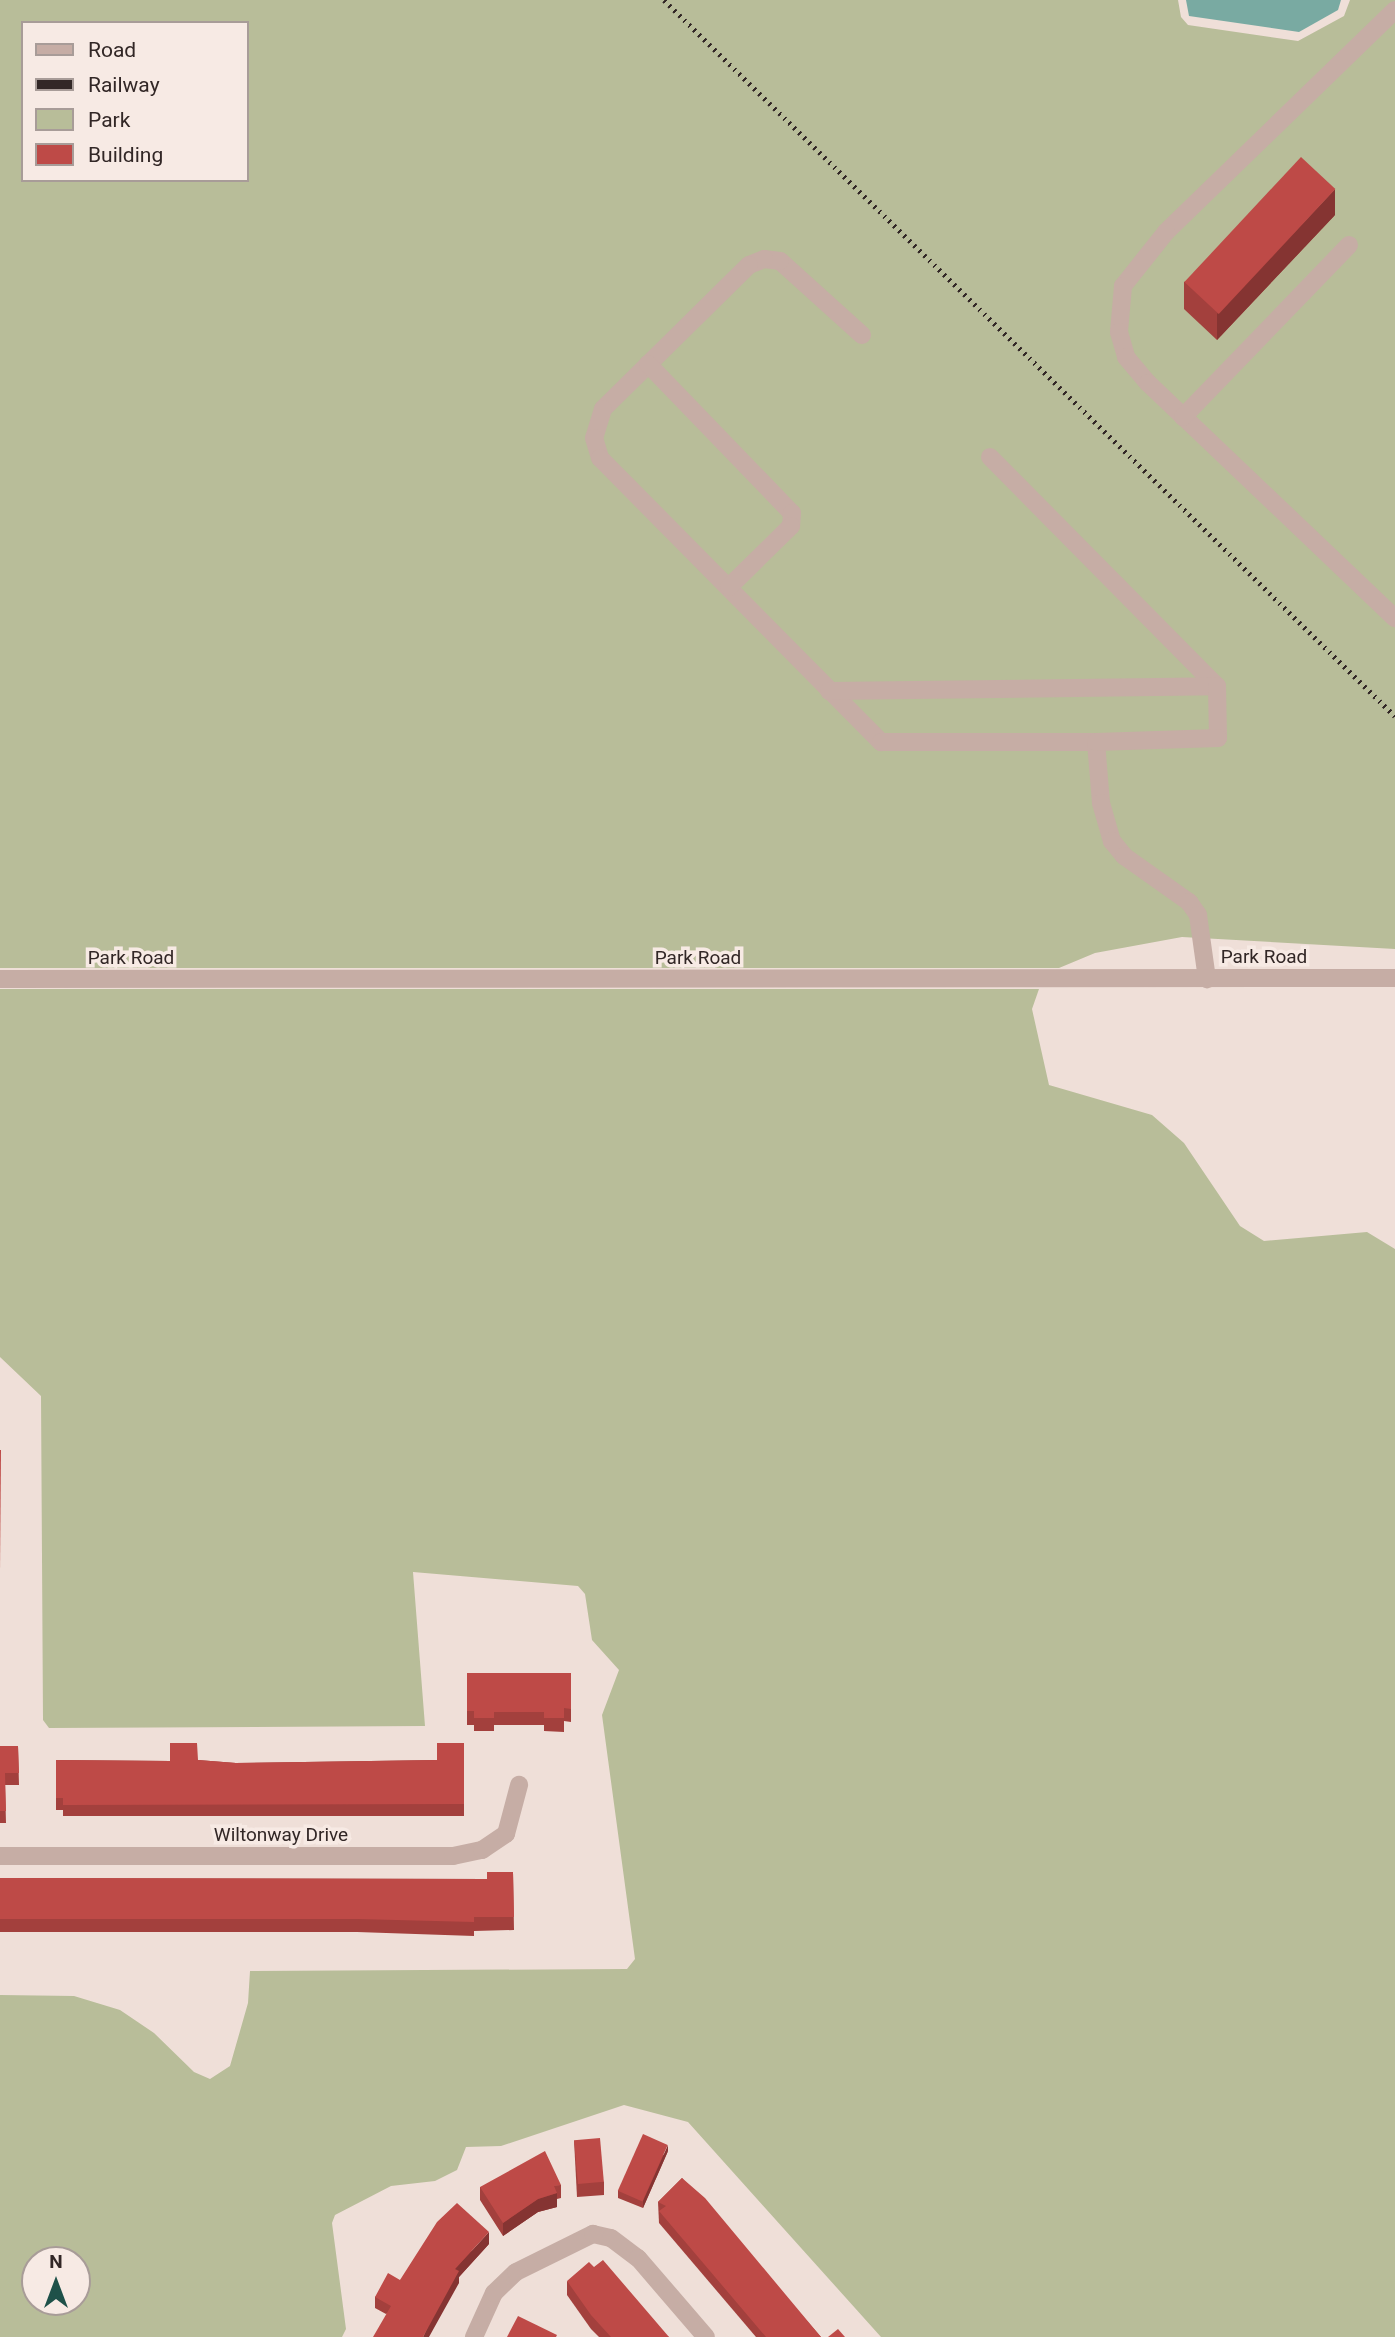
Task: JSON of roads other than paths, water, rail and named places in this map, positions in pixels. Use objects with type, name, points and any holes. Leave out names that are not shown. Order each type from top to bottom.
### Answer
[{"type":"street","points":[[1395,10],[1185,212],[1123,286],[1119,332],[1126,357],[1183,416],[1395,618]]},
{"type":"street","points":[[1183,416],[1349,245]]},
{"type":"street","points":[[862,335],[780,261],[764,259],[749,265],[603,409],[594,438],[600,458],[881,742],[1096,743],[1218,738],[1217,687],[990,457]]},
{"type":"street","points":[[648,364],[792,513],[791,526],[729,587]]},
{"type":"street","points":[[829,691],[1217,687]]},
{"type":"street","points":[[1096,743],[1101,803],[1112,841],[1124,856],[1189,902],[1198,915],[1207,979]]},
{"type":"street","name":"Park Road","points":[[0,979],[1395,978]]},
{"type":"street","name":"Wiltonway Drive","points":[[0,1856],[453,1856],[481,1850],[506,1834],[519,1785]]},
{"type":"street","points":[[474,2337],[494,2293],[516,2272],[593,2234],[611,2238],[638,2258],[706,2337]]},
{"type":"water","points":[[1186,0],[1341,0],[1338,10],[1299,32],[1189,16]]},
{"type":"railway","points":[[664,0],[1395,716]]}]
